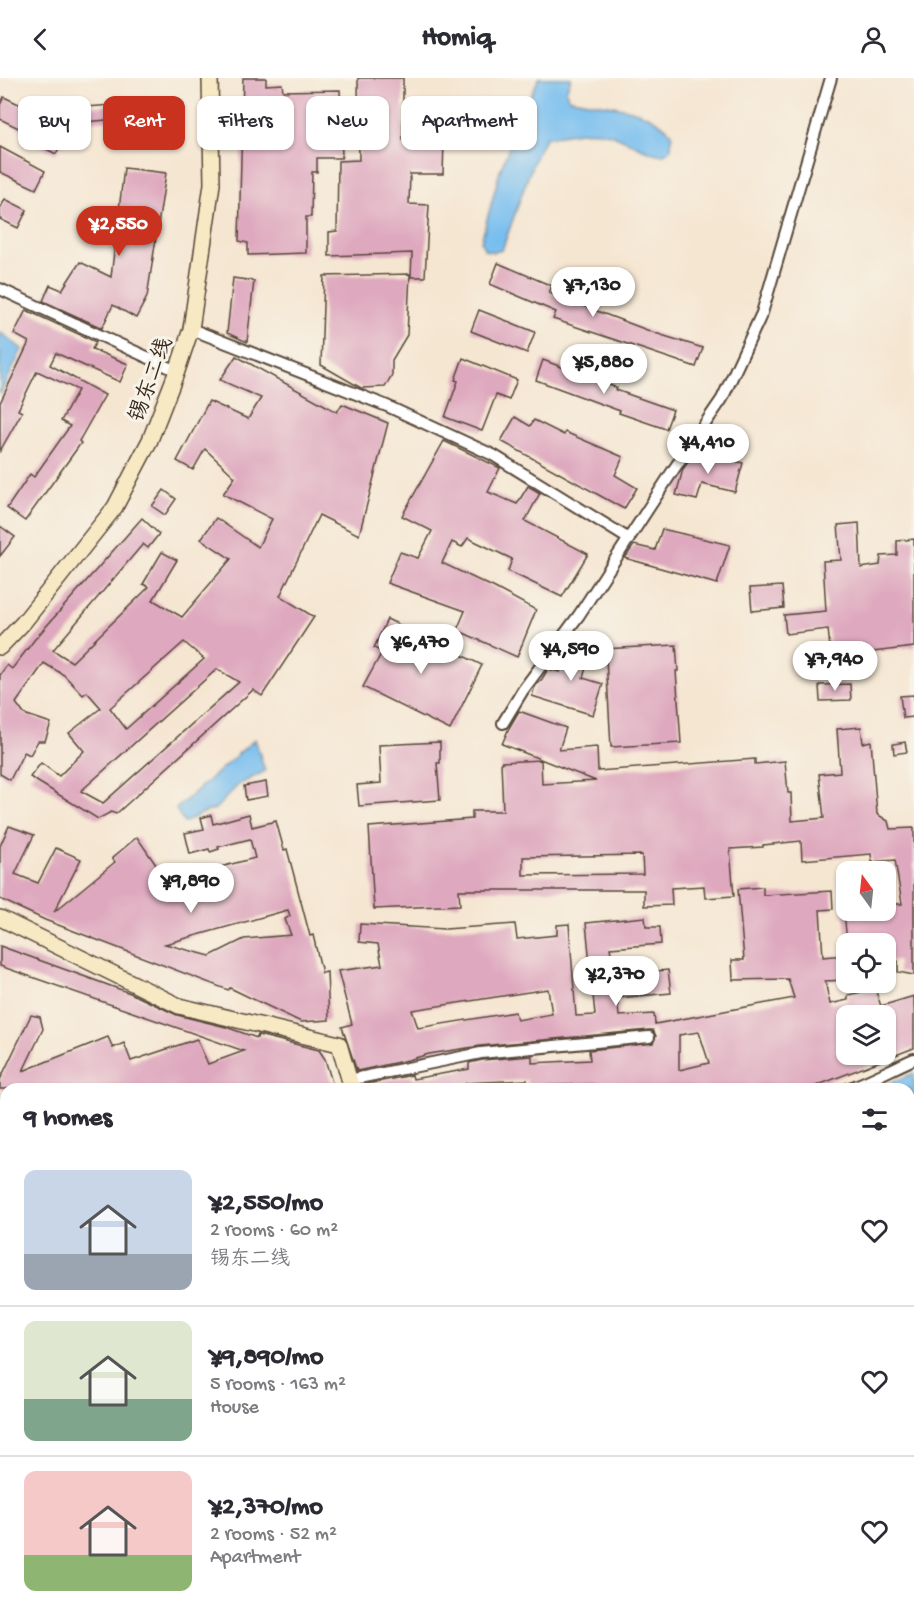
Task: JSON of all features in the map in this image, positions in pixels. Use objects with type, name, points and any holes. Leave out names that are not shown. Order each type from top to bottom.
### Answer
[{"type":"main road","name":"锡东二线","points":[[0,647],[115,507],[150,440],[177,371],[191,329],[212,184],[210,78]]},
{"type":"main road","points":[[0,918],[179,1006],[339,1044],[350,1083]]},
{"type":"street","points":[[503,723],[523,690],[579,615],[722,399],[762,313],[831,78]]},
{"type":"street","points":[[0,289],[177,371]]},
{"type":"street","points":[[191,329],[387,406],[493,454],[629,539]]},
{"type":"street","points":[[359,1083],[481,1053],[649,1037]]},
{"type":"street","points":[[864,1083],[914,1059]]},
{"type":"water","points":[[539,78],[571,78],[566,91],[568,98],[624,108],[650,117],[672,134],[671,149],[665,154],[658,154],[602,132],[578,132],[545,138],[534,160],[502,250],[494,252],[485,250],[481,242],[500,171],[508,150],[537,150],[537,96],[530,96]]},
{"type":"water","points":[[0,332],[22,349],[0,395]]},
{"type":"water","points":[[255,739],[265,771],[238,785],[215,809],[184,823],[176,809]]},
{"type":"water","points":[[914,1073],[914,1083],[890,1083]]},
{"type":"building","points":[[243,78],[266,78],[266,85],[282,84],[283,91],[340,90],[340,96],[306,96],[306,150],[342,150],[342,158],[317,158],[317,172],[312,172],[311,217],[306,217],[306,253],[248,255],[248,243],[239,241],[241,150],[294,150],[294,96],[243,96]]},
{"type":"building","points":[[358,78],[403,78],[401,150],[444,150],[443,174],[410,174],[409,204],[429,205],[425,277],[411,277],[412,253],[329,256],[329,232],[337,231],[338,161],[359,160],[359,150],[389,150],[389,96],[358,96]]},
{"type":"building","points":[[4,97],[18,104],[18,128],[0,119],[0,105]]},
{"type":"building","points":[[103,106],[103,120],[91,121],[91,107]]},
{"type":"building","points":[[0,147],[45,171],[36,189],[0,172]]},
{"type":"building","points":[[124,168],[166,173],[147,297],[136,318],[113,305],[102,328],[43,301],[50,285],[62,290],[80,262],[111,277]]},
{"type":"building","points":[[5,199],[27,210],[18,228],[0,219],[0,209]]},
{"type":"building","points":[[498,263],[552,286],[549,293],[655,333],[703,348],[696,367],[553,319],[556,312],[490,284]]},
{"type":"building","points":[[410,274],[407,335],[392,360],[392,375],[385,387],[361,388],[321,365],[324,276]]},
{"type":"building","points":[[233,278],[254,281],[247,342],[227,333]]},
{"type":"building","points":[[26,310],[96,342],[92,349],[128,364],[120,382],[56,353],[50,365],[105,395],[79,441],[81,443],[25,521],[7,508],[30,474],[34,477],[70,426],[61,421],[78,390],[37,371],[18,410],[22,412],[0,451],[0,403],[29,342],[14,334]]},
{"type":"building","points":[[479,310],[535,332],[527,353],[471,331]]},
{"type":"building","points":[[236,356],[337,412],[342,404],[388,423],[359,535],[319,515],[280,596],[314,617],[262,696],[253,690],[116,814],[111,812],[98,819],[30,777],[41,763],[59,776],[84,751],[69,733],[101,708],[87,692],[83,695],[64,675],[44,663],[16,703],[24,714],[51,723],[45,741],[38,741],[30,755],[24,752],[10,780],[0,774],[0,675],[7,665],[12,669],[35,639],[142,518],[159,534],[148,548],[143,544],[53,650],[72,662],[149,587],[143,584],[162,552],[177,560],[153,600],[182,617],[231,559],[201,539],[216,518],[258,547],[272,519],[223,494],[235,477],[205,449],[193,470],[177,461],[209,401],[248,419],[261,398],[220,380]],"holes":[[[184,642],[204,659],[126,729],[110,708]],[[217,669],[239,682],[103,803],[81,791]]]},
{"type":"building","points":[[463,358],[517,380],[509,400],[496,395],[482,431],[445,417],[458,381],[455,380]]},
{"type":"building","points":[[543,360],[673,410],[666,429],[536,380]]},
{"type":"building","points":[[515,417],[530,426],[534,420],[564,435],[565,432],[623,457],[615,475],[637,488],[624,509],[501,441]]},
{"type":"building","points":[[444,441],[500,468],[488,492],[517,504],[528,486],[540,493],[525,521],[588,554],[562,597],[508,571],[512,559],[468,538],[462,547],[452,542],[442,563],[536,610],[517,657],[457,630],[465,611],[387,583],[400,552],[418,558],[432,531],[402,516]]},
{"type":"building","points":[[696,451],[743,463],[735,492],[702,484],[697,500],[676,495],[683,469]]},
{"type":"building","points":[[164,490],[176,499],[165,515],[152,506]]},
{"type":"building","points":[[859,523],[861,568],[880,565],[881,556],[897,555],[897,541],[914,539],[914,647],[831,657],[828,629],[786,634],[784,615],[826,611],[823,561],[841,560],[838,525]]},
{"type":"building","points":[[0,526],[15,537],[0,556]]},
{"type":"building","points":[[662,529],[730,545],[717,584],[625,558],[634,545],[655,550]]},
{"type":"building","points":[[782,586],[784,608],[752,611],[750,588]]},
{"type":"building","points":[[387,619],[482,665],[450,730],[363,687],[382,652],[374,648]]},
{"type":"building","points":[[569,641],[592,647],[583,678],[603,684],[593,715],[532,696],[535,686],[548,669],[560,672]]},
{"type":"building","points":[[676,645],[681,743],[611,747],[606,658],[604,658],[603,649]]},
{"type":"building","points":[[850,684],[851,700],[820,701],[819,685]]},
{"type":"building","points":[[914,695],[914,717],[903,718],[900,696]]},
{"type":"building","points":[[519,711],[566,728],[559,750],[597,747],[598,771],[755,759],[755,764],[785,761],[788,793],[791,793],[792,821],[824,818],[819,774],[840,772],[837,729],[861,727],[863,743],[871,741],[877,814],[888,821],[890,829],[914,828],[914,975],[898,972],[896,933],[846,933],[845,921],[896,921],[896,904],[902,904],[896,861],[872,861],[871,854],[802,860],[801,841],[730,849],[734,896],[705,898],[704,886],[671,888],[672,905],[644,906],[644,890],[459,890],[460,905],[374,909],[369,827],[472,819],[472,811],[503,811],[501,762],[541,760],[542,784],[596,781],[502,744]],"holes":[[[642,855],[643,874],[523,875],[523,857]]]},
{"type":"building","points":[[440,742],[440,763],[437,763],[440,800],[359,806],[357,785],[381,783],[379,745]]},
{"type":"building","points":[[905,742],[907,752],[894,754],[893,744]]},
{"type":"building","points":[[266,782],[268,796],[246,800],[244,786]]},
{"type":"building","points":[[249,814],[252,827],[276,821],[284,850],[287,849],[322,973],[327,972],[329,1020],[301,1022],[230,988],[228,990],[45,920],[0,899],[0,846],[9,826],[34,835],[15,874],[38,883],[56,848],[81,859],[54,912],[115,862],[112,858],[137,837],[165,878],[195,868],[197,873],[255,858],[250,839],[218,847],[219,849],[210,852],[209,849],[190,854],[185,833],[204,829],[201,818],[211,815],[213,824]],"holes":[[[288,910],[290,916],[285,919],[291,935],[244,939],[210,956],[165,944]]]},
{"type":"building","points":[[763,887],[763,895],[832,891],[833,909],[820,910],[823,957],[836,956],[836,980],[825,981],[830,1004],[848,1000],[848,995],[876,993],[881,1005],[836,1005],[836,1065],[870,1065],[824,1083],[527,1083],[527,1080],[466,1083],[372,1083],[412,1075],[413,1079],[469,1069],[469,1063],[482,1060],[532,1056],[532,1063],[590,1060],[589,1050],[653,1043],[656,1036],[653,1030],[480,1046],[429,1054],[357,1071],[342,1027],[352,1024],[338,971],[382,965],[378,944],[359,942],[360,924],[445,929],[515,924],[517,939],[557,935],[557,925],[569,924],[576,1016],[595,1015],[586,923],[645,917],[646,927],[660,927],[661,944],[610,948],[615,975],[668,970],[671,993],[617,998],[619,1016],[654,1014],[655,1024],[794,998],[788,979],[733,980],[732,960],[744,960],[738,889]],"holes":[[[548,989],[552,1014],[517,1020],[515,1012],[418,1028],[412,1010]],[[699,1032],[709,1063],[679,1070],[679,1035]]]},
{"type":"building","points":[[0,946],[130,993],[177,1015],[226,1027],[257,1038],[258,1035],[319,1050],[325,1059],[332,1083],[0,1083],[31,1015],[40,1017],[43,1029],[23,1071],[108,1037],[113,1048],[124,1043],[131,1061],[197,1039],[208,1064],[244,1051],[0,966]]},
{"type":"building","points":[[914,996],[914,1048],[896,1055],[896,1005],[884,1005]]}]
